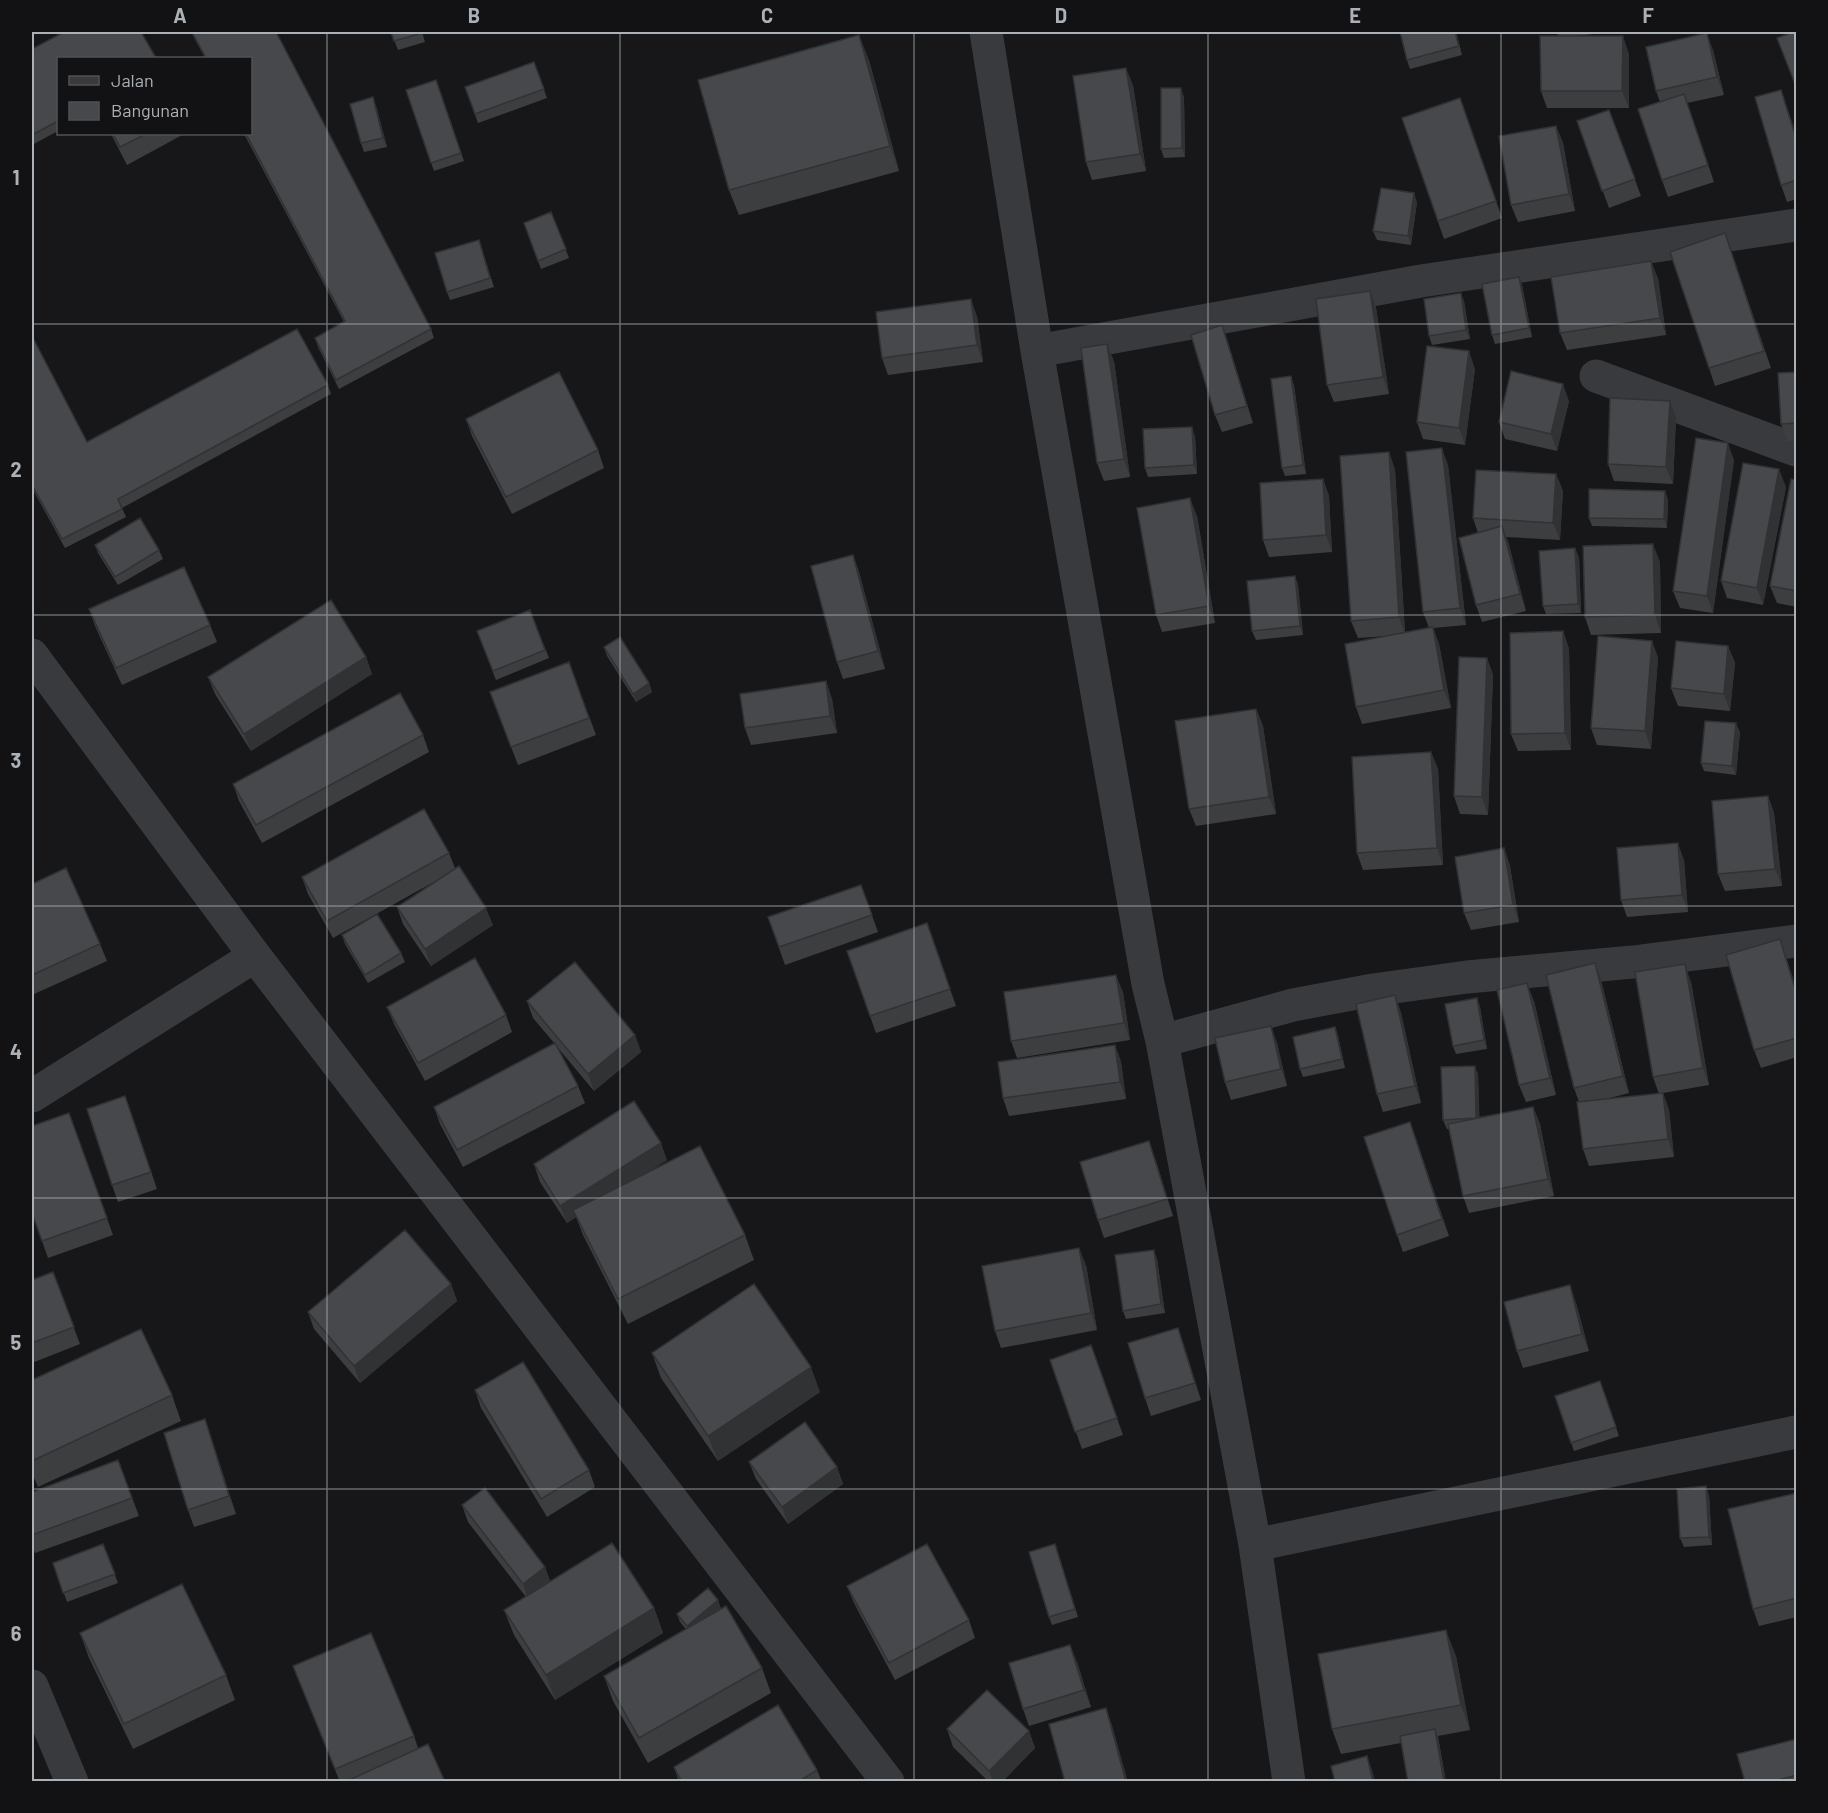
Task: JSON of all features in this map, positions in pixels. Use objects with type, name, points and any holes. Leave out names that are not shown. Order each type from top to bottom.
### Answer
[{"type":"street","points":[[986,32],[1037,351],[1148,984],[1162,1041],[1255,1545],[1289,1782]]},
{"type":"street","points":[[1037,351],[1421,280],[1797,225]]},
{"type":"street","points":[[1596,375],[1797,450]]},
{"type":"street","points":[[32,656],[255,956],[888,1782]]},
{"type":"street","points":[[1162,1041],[1293,1005],[1373,990],[1467,977],[1633,962],[1797,941]]},
{"type":"street","points":[[32,1096],[255,956]]},
{"type":"street","points":[[1255,1545],[1797,1432]]},
{"type":"street","points":[[32,1686],[72,1782]]},
{"type":"building","points":[[64,32],[141,32],[155,57],[57,57],[57,122],[32,135],[32,49]]},
{"type":"building","points":[[192,32],[276,32],[431,329],[336,380],[315,338],[345,321],[247,135],[252,135],[252,57],[205,57]]},
{"type":"building","points":[[391,32],[422,32],[422,33],[394,41]]},
{"type":"building","points":[[1400,32],[1455,32],[1459,46],[1407,60]]},
{"type":"building","points":[[1797,32],[1797,89],[1777,38]]},
{"type":"building","points":[[1707,33],[1717,77],[1656,91],[1646,47]]},
{"type":"building","points":[[859,35],[890,146],[729,190],[698,80]]},
{"type":"building","points":[[1540,36],[1623,36],[1622,91],[1541,91]]},
{"type":"building","points":[[534,62],[544,89],[475,114],[465,87]]},
{"type":"building","points":[[1126,68],[1140,154],[1086,162],[1073,76]]},
{"type":"building","points":[[436,80],[461,153],[431,163],[406,90]]},
{"type":"building","points":[[1161,88],[1181,88],[1182,148],[1161,149]]},
{"type":"building","points":[[1781,90],[1797,141],[1797,180],[1781,185],[1755,97]]},
{"type":"building","points":[[1684,94],[1708,165],[1662,180],[1638,109]]},
{"type":"building","points":[[373,97],[383,138],[361,143],[350,104]]},
{"type":"building","points":[[1460,98],[1496,201],[1438,221],[1402,118]]},
{"type":"building","points":[[1609,110],[1635,179],[1602,191],[1577,121]]},
{"type":"building","points":[[1556,126],[1569,194],[1511,205],[1499,136]]},
{"type":"building","points":[[114,135],[144,135],[120,147]]},
{"type":"building","points":[[1381,188],[1414,193],[1408,236],[1373,231]]},
{"type":"building","points":[[551,212],[566,249],[538,261],[524,223]]},
{"type":"building","points":[[1725,233],[1764,351],[1709,368],[1670,252]]},
{"type":"building","points":[[479,240],[490,278],[447,292],[435,253]]},
{"type":"building","points":[[1651,261],[1660,318],[1560,333],[1551,277]]},
{"type":"building","points":[[1519,277],[1529,328],[1492,335],[1482,284]]},
{"type":"building","points":[[1370,291],[1383,377],[1327,385],[1316,299]]},
{"type":"building","points":[[1461,293],[1466,330],[1429,336],[1424,299]]},
{"type":"building","points":[[971,299],[977,345],[882,358],[876,312]]},
{"type":"building","points":[[1222,325],[1247,406],[1215,415],[1191,335]]},
{"type":"building","points":[[297,329],[328,385],[118,499],[122,509],[62,539],[32,485],[32,336],[87,442]]},
{"type":"building","points":[[1107,344],[1124,459],[1097,463],[1081,348]]},
{"type":"building","points":[[1427,346],[1469,351],[1459,428],[1417,422]]},
{"type":"building","points":[[1511,371],[1563,384],[1551,434],[1499,422]]},
{"type":"building","points":[[559,372],[598,450],[506,497],[466,419]]},
{"type":"building","points":[[1797,372],[1797,423],[1781,424],[1778,373]]},
{"type":"building","points":[[1291,376],[1303,465],[1282,468],[1271,379]]},
{"type":"building","points":[[1610,398],[1670,401],[1666,467],[1608,464]]},
{"type":"building","points":[[1192,427],[1194,465],[1145,468],[1143,429]]},
{"type":"building","points":[[1696,438],[1728,443],[1707,596],[1673,591]]},
{"type":"building","points":[[1442,448],[1460,608],[1423,612],[1406,452]]},
{"type":"building","points":[[1389,452],[1399,617],[1351,621],[1340,456]]},
{"type":"building","points":[[1743,463],[1779,469],[1757,588],[1721,581]]},
{"type":"building","points":[[1476,470],[1556,474],[1553,523],[1473,518]]},
{"type":"building","points":[[1323,479],[1326,535],[1263,540],[1260,483]]},
{"type":"building","points":[[1791,479],[1797,480],[1797,591],[1770,586]]},
{"type":"building","points":[[1589,489],[1665,491],[1664,519],[1589,518]]},
{"type":"building","points":[[1190,498],[1209,606],[1156,615],[1137,508]]},
{"type":"building","points":[[140,518],[159,550],[115,577],[95,545]]},
{"type":"building","points":[[1502,526],[1520,594],[1476,605],[1459,538]]},
{"type":"building","points":[[1653,544],[1655,615],[1585,617],[1583,546]]},
{"type":"building","points":[[1575,548],[1578,604],[1543,606],[1539,551]]},
{"type":"building","points":[[853,555],[878,651],[837,662],[811,566]]},
{"type":"building","points":[[184,567],[210,625],[116,668],[89,609]]},
{"type":"building","points":[[1295,576],[1300,626],[1252,631],[1247,581]]},
{"type":"building","points":[[331,600],[366,657],[244,734],[208,677]]},
{"type":"building","points":[[530,610],[545,650],[493,671],[477,631]]},
{"type":"building","points":[[1433,627],[1444,690],[1356,707],[1345,644]]},
{"type":"building","points":[[1563,631],[1565,733],[1511,734],[1510,633]]},
{"type":"building","points":[[1598,636],[1652,641],[1645,731],[1591,728]]},
{"type":"building","points":[[620,637],[649,683],[633,694],[604,647]]},
{"type":"building","points":[[1676,641],[1728,646],[1724,694],[1671,688]]},
{"type":"building","points":[[1459,657],[1487,658],[1482,797],[1454,796]]},
{"type":"building","points":[[569,662],[589,718],[511,747],[490,692]]},
{"type":"building","points":[[826,681],[830,716],[745,728],[740,694]]},
{"type":"building","points":[[400,693],[423,735],[256,825],[233,784]]},
{"type":"building","points":[[1256,709],[1269,797],[1189,809],[1175,721]]},
{"type":"building","points":[[1705,721],[1736,723],[1732,766],[1701,763]]},
{"type":"building","points":[[1431,752],[1437,848],[1357,853],[1352,757]]},
{"type":"building","points":[[1768,796],[1775,869],[1718,874],[1712,801]]},
{"type":"building","points":[[424,809],[449,853],[327,921],[302,877]]},
{"type":"building","points":[[1678,843],[1682,895],[1621,900],[1617,848]]},
{"type":"building","points":[[1504,848],[1513,905],[1464,913],[1455,857]]},
{"type":"building","points":[[459,866],[486,908],[425,949],[397,907]]},
{"type":"building","points":[[66,868],[100,944],[32,975],[32,884]]},
{"type":"building","points":[[861,885],[872,915],[779,947],[768,917]]},
{"type":"building","points":[[377,914],[401,953],[365,975],[342,935]]},
{"type":"building","points":[[927,923],[950,989],[870,1016],[847,951]]},
{"type":"building","points":[[1780,939],[1797,995],[1797,1038],[1754,1050],[1726,955]]},
{"type":"building","points":[[475,958],[506,1015],[418,1063],[387,1007]]},
{"type":"building","points":[[575,962],[635,1035],[588,1074],[527,1001]]},
{"type":"building","points":[[1595,963],[1623,1076],[1574,1088],[1546,975]]},
{"type":"building","points":[[1685,964],[1703,1068],[1653,1077],[1635,972]]},
{"type":"building","points":[[1116,975],[1124,1023],[1011,1041],[1004,992]]},
{"type":"building","points":[[1527,983],[1550,1078],[1519,1085],[1497,990]]},
{"type":"building","points":[[1395,995],[1415,1086],[1377,1094],[1356,1004]]},
{"type":"building","points":[[1477,998],[1484,1040],[1453,1046],[1445,1004]]},
{"type":"building","points":[[1271,1026],[1281,1069],[1225,1082],[1215,1038]]},
{"type":"building","points":[[1335,1027],[1342,1059],[1300,1069],[1293,1037]]},
{"type":"building","points":[[555,1043],[578,1086],[457,1150],[434,1107]]},
{"type":"building","points":[[1115,1045],[1120,1082],[1003,1098],[998,1062]]},
{"type":"building","points":[[1475,1066],[1476,1118],[1443,1120],[1441,1067]]},
{"type":"building","points":[[1663,1093],[1668,1139],[1583,1149],[1577,1102]]},
{"type":"building","points":[[125,1096],[151,1172],[112,1185],[87,1109]]},
{"type":"building","points":[[634,1101],[661,1143],[560,1206],[534,1164]]},
{"type":"building","points":[[1533,1107],[1548,1179],[1463,1196],[1448,1124]]},
{"type":"building","points":[[69,1113],[107,1218],[42,1241],[32,1213],[32,1126]]},
{"type":"building","points":[[1410,1122],[1442,1219],[1397,1235],[1364,1137]]},
{"type":"building","points":[[1149,1141],[1167,1199],[1098,1220],[1080,1162]]},
{"type":"building","points":[[700,1146],[745,1235],[618,1299],[573,1210]]},
{"type":"building","points":[[405,1230],[451,1284],[354,1366],[308,1312]]},
{"type":"building","points":[[1079,1248],[1091,1313],[995,1331],[982,1266]]},
{"type":"building","points":[[1154,1250],[1161,1304],[1123,1311],[1115,1255]]},
{"type":"building","points":[[53,1272],[74,1327],[32,1343],[32,1280]]},
{"type":"building","points":[[754,1284],[811,1367],[708,1436],[652,1353]]},
{"type":"building","points":[[1570,1285],[1582,1334],[1517,1351],[1504,1302]]},
{"type":"building","points":[[1178,1328],[1195,1383],[1145,1398],[1128,1343]]},
{"type":"building","points":[[141,1329],[172,1395],[32,1461],[32,1380]]},
{"type":"building","points":[[1091,1345],[1117,1418],[1075,1432],[1050,1360]]},
{"type":"building","points":[[523,1362],[589,1470],[541,1499],[475,1390]]},
{"type":"building","points":[[1600,1381],[1616,1427],[1571,1443],[1555,1396]]},
{"type":"building","points":[[205,1419],[229,1496],[188,1510],[164,1433]]},
{"type":"building","points":[[805,1422],[837,1467],[782,1507],[749,1462]]},
{"type":"building","points":[[118,1460],[132,1498],[32,1535],[32,1492]]},
{"type":"building","points":[[1706,1486],[1709,1537],[1680,1538],[1677,1489]]},
{"type":"building","points":[[485,1488],[545,1567],[523,1584],[462,1505]]},
{"type":"building","points":[[1797,1493],[1797,1598],[1753,1609],[1728,1509]]},
{"type":"building","points":[[612,1543],[654,1608],[546,1675],[504,1610]]},
{"type":"building","points":[[103,1544],[115,1574],[63,1593],[53,1563]]},
{"type":"building","points":[[927,1544],[969,1620],[889,1663],[847,1586]]},
{"type":"building","points":[[1055,1544],[1075,1609],[1049,1617],[1029,1552]]},
{"type":"building","points":[[182,1584],[226,1675],[124,1724],[80,1633]]},
{"type":"building","points":[[708,1588],[718,1600],[687,1626],[677,1614]]},
{"type":"building","points":[[726,1606],[762,1668],[639,1738],[604,1676]]},
{"type":"building","points":[[1446,1630],[1461,1705],[1332,1729],[1318,1654]]},
{"type":"building","points":[[371,1633],[414,1736],[335,1769],[293,1666]]},
{"type":"building","points":[[1070,1645],[1084,1690],[1023,1709],[1009,1663]]},
{"type":"building","points":[[987,1690],[1029,1731],[989,1771],[947,1729]]},
{"type":"building","points":[[778,1705],[817,1770],[798,1782],[682,1782],[674,1767]]},
{"type":"building","points":[[1106,1708],[1126,1782],[1065,1782],[1049,1724]]},
{"type":"building","points":[[1435,1729],[1444,1782],[1408,1782],[1400,1736]]},
{"type":"building","points":[[1797,1739],[1797,1775],[1770,1782],[1745,1782],[1737,1754]]},
{"type":"building","points":[[428,1744],[445,1782],[345,1782]]},
{"type":"building","points":[[1367,1756],[1373,1782],[1335,1782],[1331,1766]]}]
